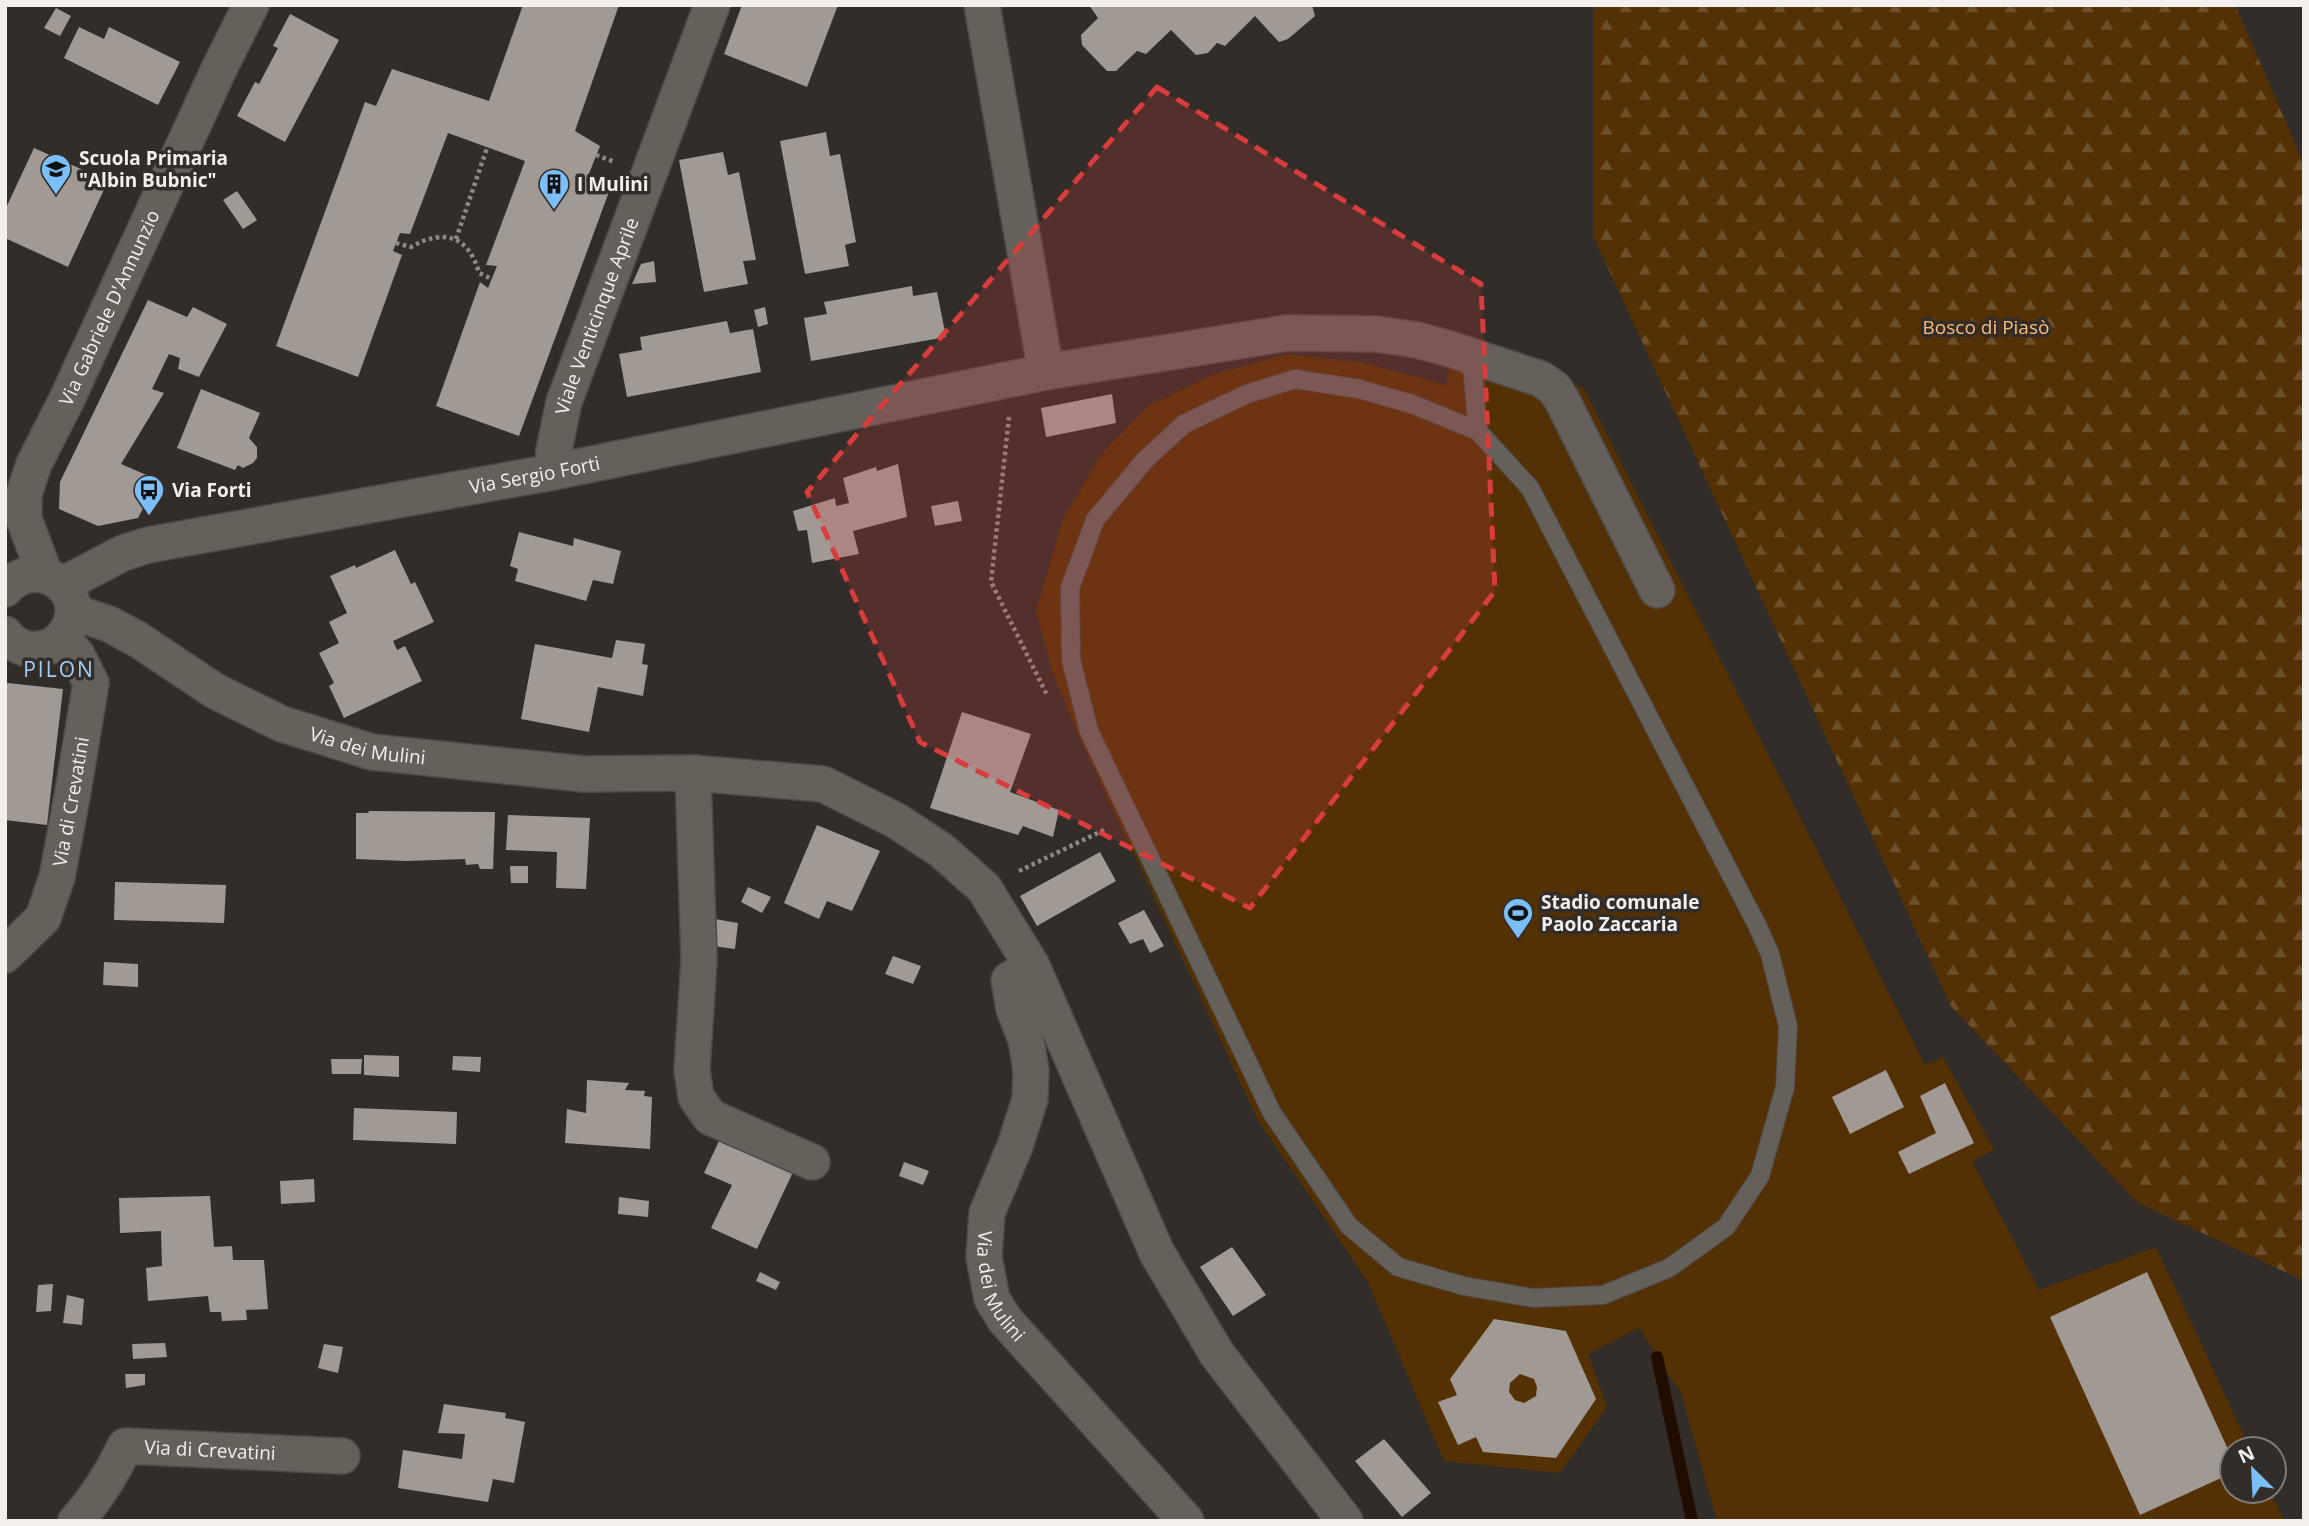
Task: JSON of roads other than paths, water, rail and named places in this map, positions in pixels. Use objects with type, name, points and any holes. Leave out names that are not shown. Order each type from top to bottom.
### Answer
[{"type":"street","name":"Via Gabriele D'Annunzio","points":[[61,603],[24,519],[24,494],[34,464],[68,399],[251,5]]},
{"type":"street","name":"Viale Venticinque Aprile","points":[[553,472],[554,450],[564,402],[712,5]]},
{"type":"street","points":[[982,5],[1046,372],[1287,333],[1376,334],[1417,340],[1541,379],[1554,388],[1657,590]]},
{"type":"street","name":"Via Sergio Forti","points":[[61,603],[123,553],[148,545],[553,472],[1046,372]]},
{"type":"street","points":[[5,589],[20,577],[32,574],[61,603],[52,646],[29,649],[18,646],[5,634]]},
{"type":"street","name":"Via dei Mulini","points":[[61,603],[109,624],[215,691],[282,724],[372,752],[584,774],[693,773],[823,784],[895,820],[941,850],[984,888],[1032,966],[1157,1253],[1217,1354],[1345,1521]]},
{"type":"street","name":"Via di Crevatini","points":[[5,955],[43,918],[57,877],[91,683],[77,655],[61,603]]},
{"type":"street","points":[[693,773],[699,960],[692,1070],[696,1097],[710,1116],[812,1162]]},
{"type":"street","name":"Via dei Mulini","points":[[1032,966],[1009,980],[1014,1009],[1026,1040],[1031,1070],[1030,1099],[1015,1146],[987,1213],[984,1257],[992,1298],[1005,1320],[1186,1521]]},
{"type":"street","name":"Via di Crevatini","points":[[76,1521],[96,1499],[125,1446],[342,1456]]},
{"type":"lane","points":[[1471,355],[1478,431],[1530,488],[1757,925],[1770,954],[1788,1026],[1785,1087],[1760,1176],[1726,1227],[1669,1268],[1602,1295],[1533,1298],[1464,1286],[1398,1267],[1349,1226],[1272,1113],[1089,731],[1071,660],[1070,588],[1096,520],[1145,460],[1184,424],[1247,394],[1295,379],[1359,389],[1412,404],[1478,431]]},
{"type":"waterway","points":[[1657,1357],[1692,1521]]},
{"type":"place","name":"Scuola Primaria \"Albin Bubnic\"","points":[[56,196]]},
{"type":"place","name":"I Mulini","points":[[554,211]]},
{"type":"place","name":"Via Forti","points":[[149,517]]},
{"type":"place","name":"Stadio comunale Paolo Zaccaria","points":[[1518,940]]},
{"type":"district","name":"PILON","points":[[59,669]]},
{"type":"park label","name":"Bosco di Piasò","points":[[1986,327]]}]
